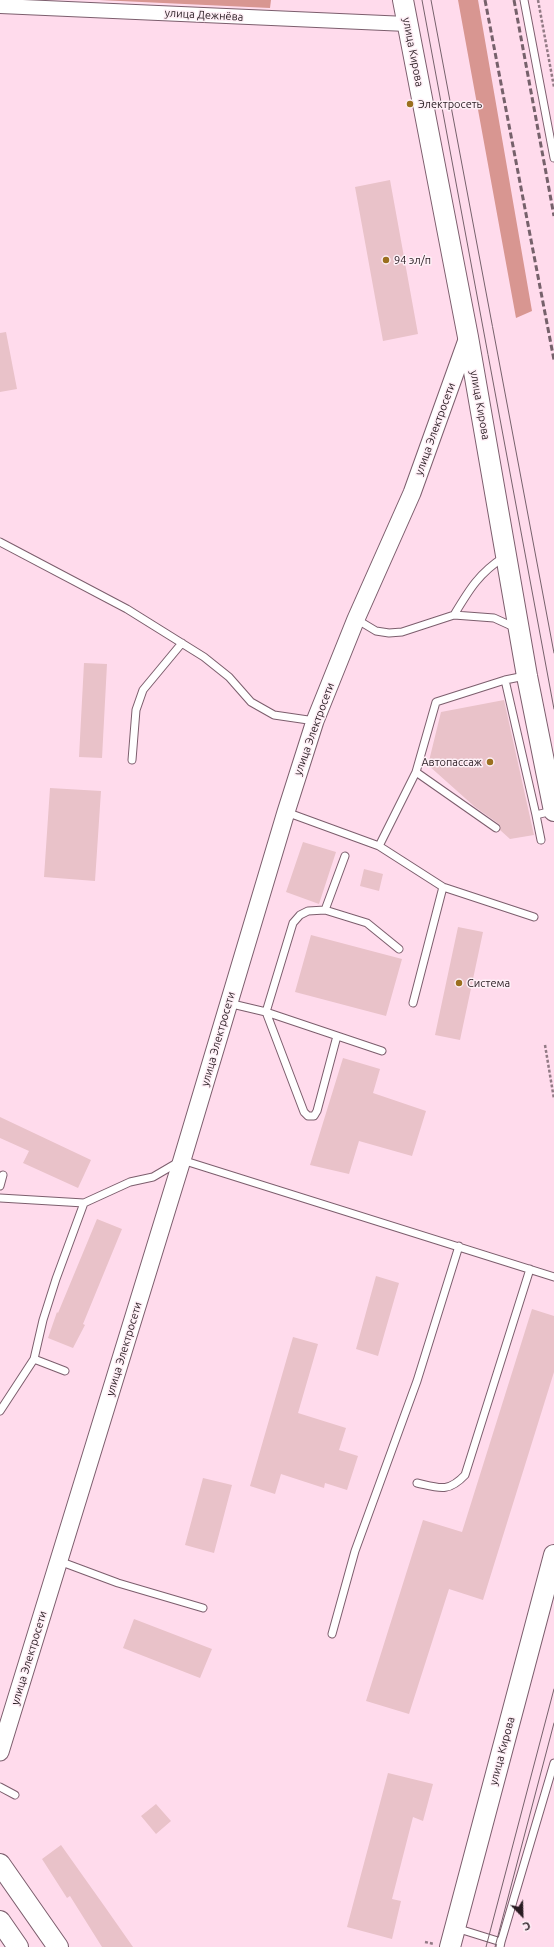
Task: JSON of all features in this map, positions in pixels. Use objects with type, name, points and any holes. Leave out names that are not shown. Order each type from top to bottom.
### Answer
[{"type":"main road","name":"улица Кирова","points":[[403,0],[468,337],[528,676],[548,812]]},
{"type":"main road","name":"улица Кирова","points":[[453,1938],[554,1555]]},
{"type":"main road","points":[[0,1864],[58,1947]]},
{"type":"main road","points":[[0,1921],[18,1947]]},
{"type":"street","name":"улица Дежнёва","points":[[0,6],[407,24]]},
{"type":"street","name":"улица Электросети","points":[[0,1750],[182,1160],[225,1004],[315,721],[356,619],[412,493],[468,337]]},
{"type":"lane","points":[[524,0],[554,158]]},
{"type":"lane","points":[[0,542],[127,609],[204,657],[229,677],[251,702],[274,715],[315,721]]},
{"type":"lane","points":[[454,615],[474,583],[490,566],[506,555]]},
{"type":"lane","points":[[356,619],[376,631],[389,633],[402,632],[454,615],[494,618],[519,629]]},
{"type":"lane","points":[[132,760],[136,710],[143,690],[182,643]]},
{"type":"lane","points":[[379,846],[416,772],[436,702],[505,680],[528,676]]},
{"type":"lane","points":[[505,680],[548,812],[541,840]]},
{"type":"lane","points":[[416,772],[496,828]]},
{"type":"lane","points":[[286,812],[379,846],[443,887],[534,917]]},
{"type":"lane","points":[[325,910],[345,856]]},
{"type":"lane","points":[[413,1003],[443,887]]},
{"type":"lane","points":[[336,1036],[317,1111],[314,1116],[308,1116],[304,1112],[266,1012],[293,923],[300,915],[308,911],[325,910],[367,923],[399,949]]},
{"type":"lane","points":[[225,1004],[266,1012],[382,1051]]},
{"type":"lane","points":[[0,1198],[84,1203],[130,1182],[153,1176],[182,1160],[554,1276]]},
{"type":"lane","points":[[0,1186],[3,1176]]},
{"type":"lane","points":[[0,1411],[34,1359],[43,1320],[56,1278],[84,1203]]},
{"type":"lane","points":[[332,1634],[356,1551],[417,1381],[459,1246]]},
{"type":"lane","points":[[417,1483],[443,1489],[456,1484],[465,1475],[530,1269]]},
{"type":"lane","points":[[34,1359],[65,1371]]},
{"type":"lane","points":[[59,1561],[118,1584],[203,1608]]},
{"type":"lane","points":[[453,1938],[500,1945],[554,1763]]},
{"type":"lane","points":[[0,1787],[15,1795]]},
{"type":"path","points":[[538,0],[554,87]]},
{"type":"path","points":[[545,1045],[554,1099]]},
{"type":"shaded area","points":[[99,0],[271,0],[270,8]]},
{"type":"shaded area","points":[[458,0],[478,0],[532,311],[516,318]]},
{"type":"building","name":"94 эл/п","points":[[390,180],[418,334],[383,341],[355,187]]},
{"type":"building","points":[[6,332],[17,389],[0,392],[0,333]]},
{"type":"building","points":[[84,663],[107,664],[102,758],[79,757]]},
{"type":"building","points":[[504,700],[534,835],[510,839],[500,830],[499,824],[475,807],[428,765],[441,712]]},
{"type":"building","points":[[50,788],[101,791],[95,881],[44,877]]},
{"type":"building","points":[[303,842],[336,852],[319,904],[286,892]]},
{"type":"building","points":[[364,869],[383,874],[379,891],[360,886]]},
{"type":"building","name":"Система","points":[[458,927],[483,932],[460,1040],[435,1035]]},
{"type":"building","points":[[311,935],[402,959],[386,1016],[295,992]]},
{"type":"building","points":[[343,1058],[380,1069],[373,1093],[426,1111],[412,1156],[359,1141],[349,1174],[310,1165]]},
{"type":"building","points":[[0,1117],[91,1160],[78,1188],[23,1163],[29,1151],[0,1138]]},
{"type":"building","points":[[97,1219],[122,1229],[83,1324],[85,1325],[73,1348],[48,1338],[57,1312],[58,1313]]},
{"type":"building","points":[[376,1276],[399,1283],[378,1356],[356,1349]]},
{"type":"building","points":[[532,1309],[554,1316],[554,1372],[483,1600],[449,1589],[409,1714],[366,1701],[423,1520],[462,1532]]},
{"type":"building","points":[[293,1337],[318,1344],[298,1413],[346,1428],[339,1450],[358,1456],[347,1490],[325,1483],[324,1488],[281,1474],[275,1494],[250,1486]]},
{"type":"building","points":[[203,1478],[232,1485],[214,1553],[185,1545]]},
{"type":"building","points":[[134,1619],[212,1649],[200,1678],[123,1648]]},
{"type":"building","points":[[388,1773],[433,1784],[423,1821],[413,1817],[392,1899],[401,1901],[392,1939],[347,1927]]},
{"type":"building","points":[[156,1804],[171,1821],[156,1834],[141,1816]]},
{"type":"building","points":[[61,1845],[133,1947],[102,1947],[70,1896],[67,1898],[42,1859]]},
{"type":"tram line","points":[[422,0],[554,709]]},
{"type":"tram line","points":[[431,0],[554,653]]},
{"type":"tram line","points":[[486,1947],[554,1689]]},
{"type":"tram line","points":[[495,1947],[554,1723]]},
{"type":"railway","points":[[485,0],[554,360]]},
{"type":"railway","points":[[514,0],[554,216]]},
{"type":"place","name":"Электросеть","points":[[410,104]]},
{"type":"place","name":"94 эл/п","points":[[386,260]]},
{"type":"place","name":"Автопассаж","points":[[490,762]]},
{"type":"place","name":"Система","points":[[459,983]]}]
